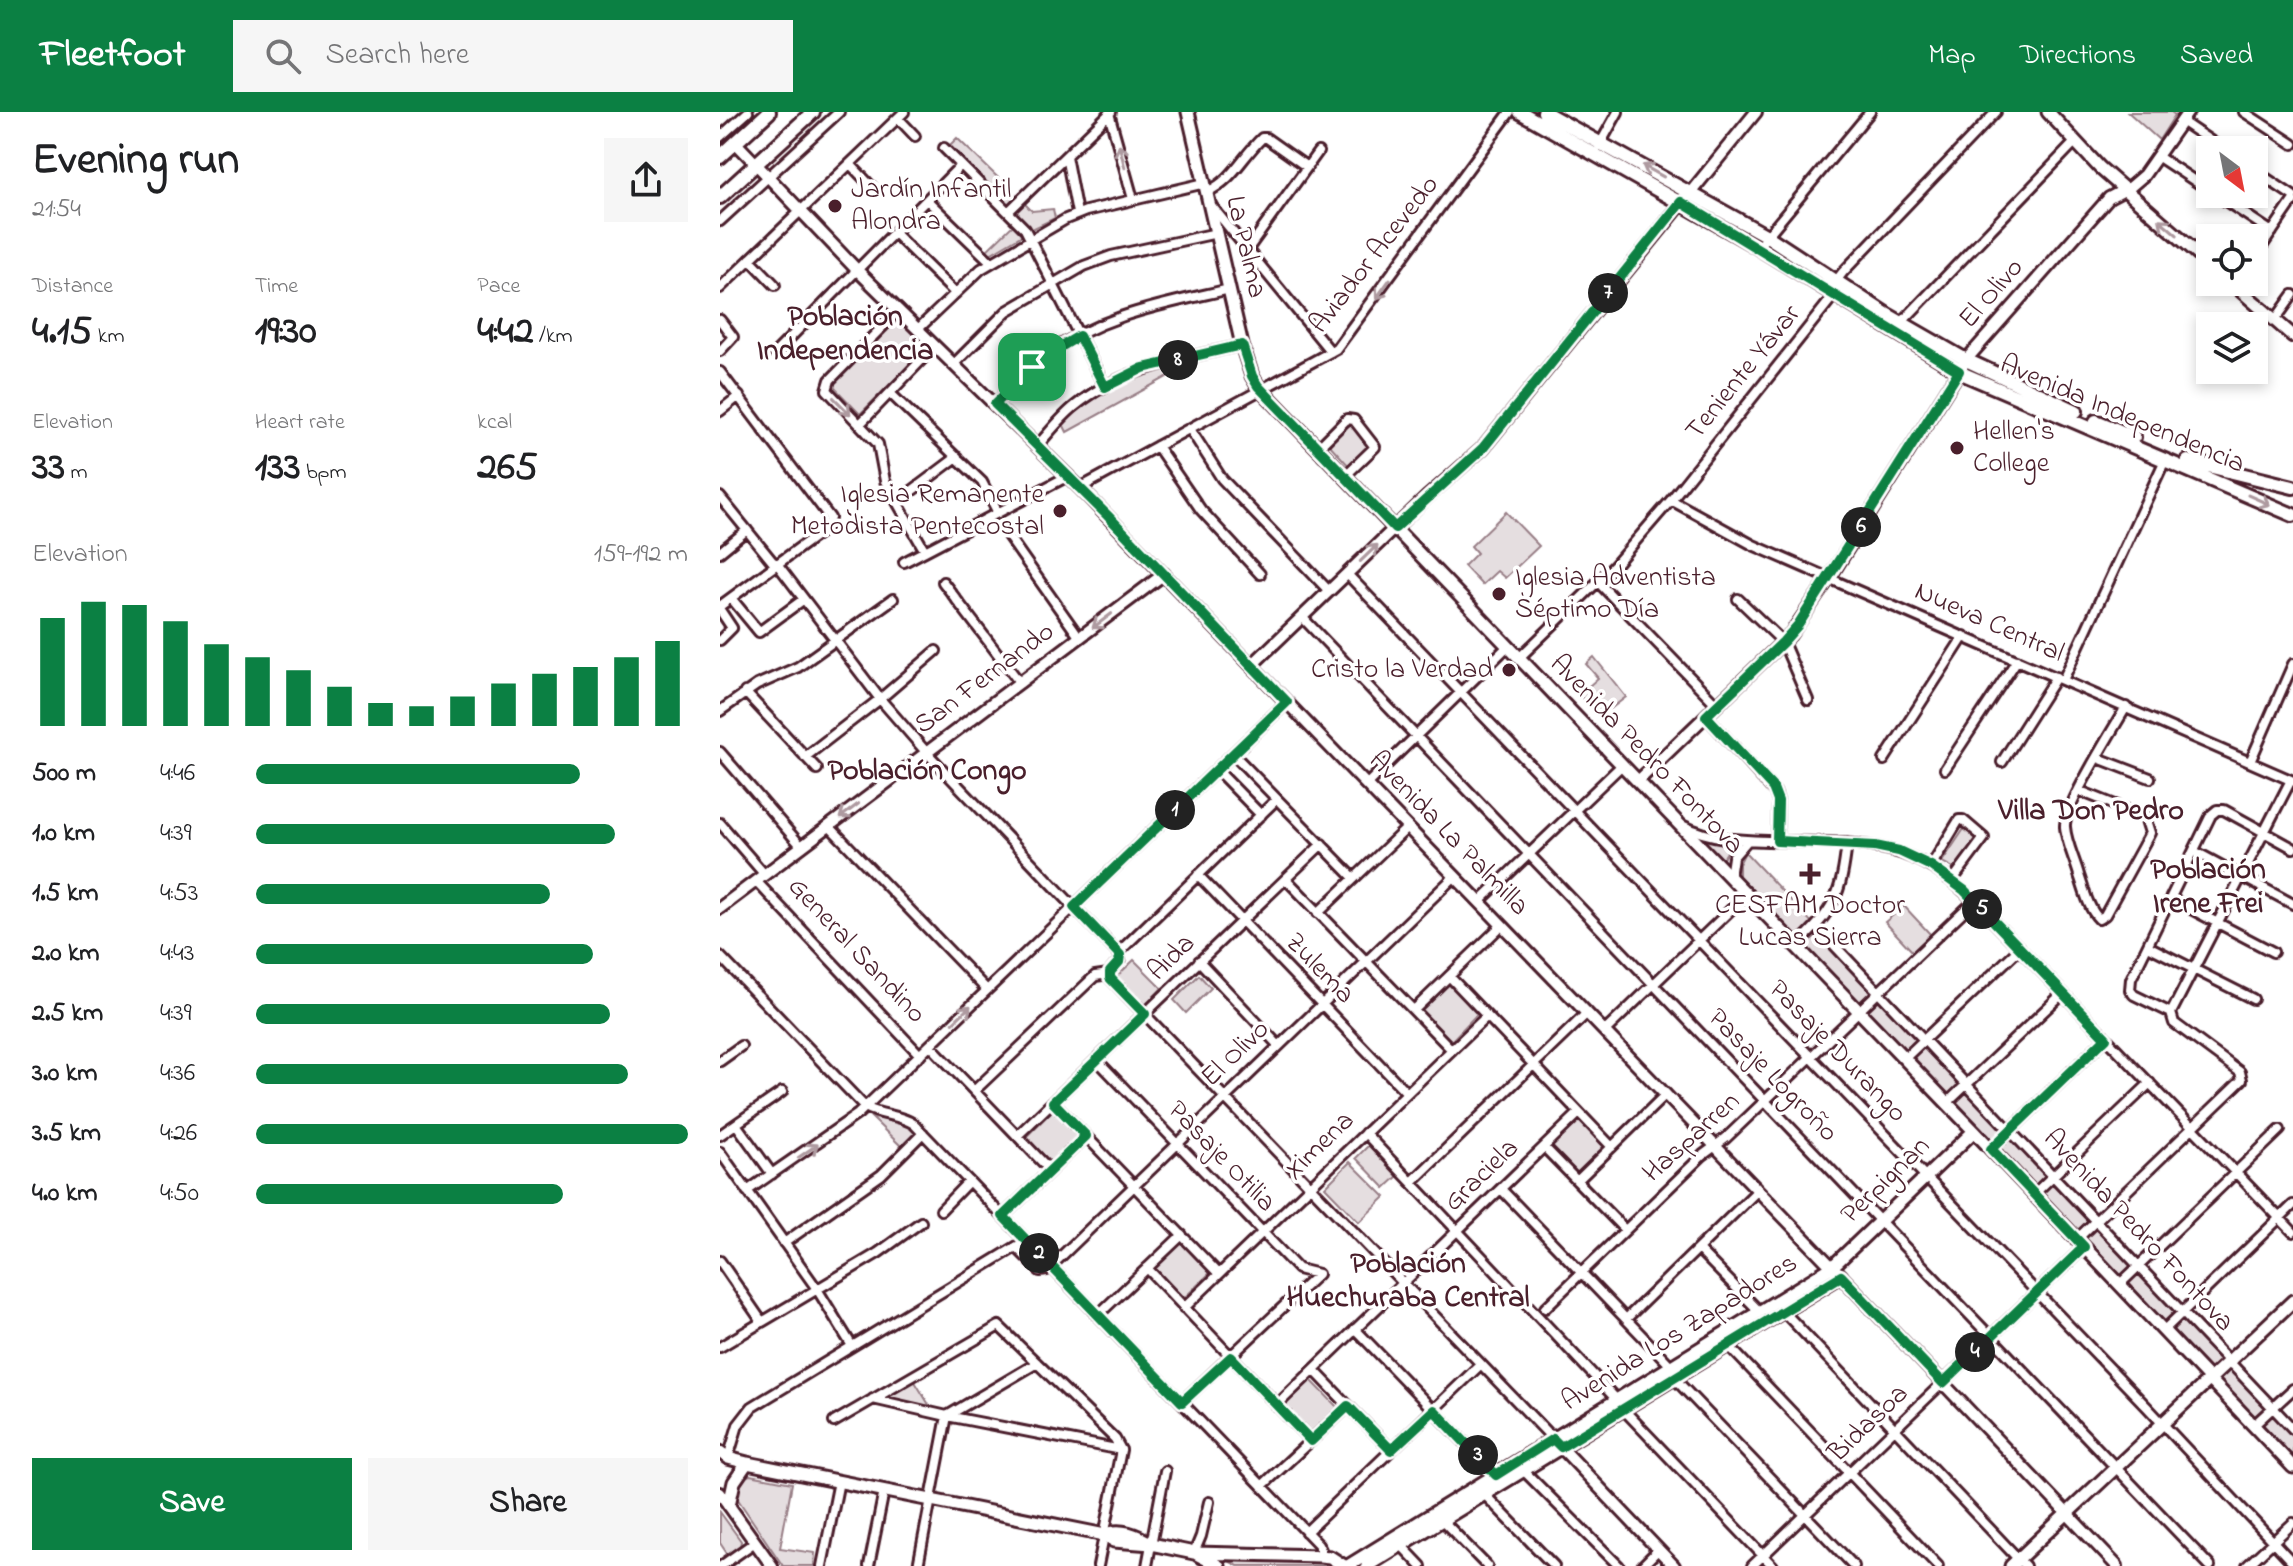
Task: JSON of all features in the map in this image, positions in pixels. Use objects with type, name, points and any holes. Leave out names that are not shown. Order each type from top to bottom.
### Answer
[{"type":"main road","points":[[720,157],[769,112]]},
{"type":"main road","points":[[720,197],[813,112]]},
{"type":"main road","name":"La Palma","points":[[1188,112],[1242,345],[1252,376],[1262,390]]},
{"type":"main road","name":"Avenida Independencia","points":[[1520,112],[1690,191],[1767,236],[1834,287],[1963,366],[2165,460],[2293,515]]},
{"type":"main road","name":"Avenida Independencia","points":[[1544,112],[1681,202],[1901,323],[1963,366],[2197,465],[2293,487]]},
{"type":"main road","points":[[2048,112],[2075,142],[2196,252]]},
{"type":"main road","points":[[2249,296],[2293,336]]},
{"type":"main road","name":"Avenida Pedro Fontova","points":[[1262,390],[1905,1058],[2293,1467]]},
{"type":"main road","name":"Perpignan","points":[[1837,1271],[1880,1220],[1974,1131]]},
{"type":"main road","name":"Avenida Los Zapadores","points":[[1673,1372],[1728,1345],[1783,1311],[1837,1271]]},
{"type":"main road","name":"Avenida Los Zapadores","points":[[1346,1566],[1496,1475],[1620,1405],[1760,1312],[1837,1271]]},
{"type":"main road","points":[[2018,1564],[2067,1513],[2293,1301]]},
{"type":"main road","name":"Avenida Los Zapadores","points":[[1367,1566],[1523,1470],[1557,1443]]},
{"type":"main road","points":[[723,1457],[1105,1535],[1114,1541],[1151,1544],[1194,1553],[1325,1556],[1346,1566]]},
{"type":"main road","points":[[729,1505],[734,1482],[747,1463]]},
{"type":"main road","points":[[1194,1553],[1220,1566],[1224,1554]]},
{"type":"street","points":[[720,137],[748,112]]},
{"type":"street","points":[[720,221],[839,112]]},
{"type":"street","name":"Aviador Acevedo","points":[[1080,488],[1340,346],[1510,112]]},
{"type":"street","points":[[1598,148],[1618,112]]},
{"type":"street","points":[[1252,665],[1483,448],[1756,112]]},
{"type":"street","points":[[1758,247],[1870,112]]},
{"type":"street","name":"Teniente Yávar","points":[[1519,658],[1598,582],[1671,500],[1831,299],[1834,287],[1876,237],[1996,112]]},
{"type":"street","points":[[2244,112],[2293,144]]},
{"type":"street","points":[[1009,211],[1110,113],[1133,199]]},
{"type":"street","points":[[720,288],[901,115],[915,136]]},
{"type":"street","points":[[2184,117],[2207,136]]},
{"type":"street","name":"El Olivo","points":[[1638,781],[1783,642],[1830,577],[1963,366],[2109,198],[2126,190],[2144,175],[2184,117]]},
{"type":"street","points":[[918,329],[954,292],[991,262],[1077,213],[1133,199],[1208,193],[1222,186],[1262,138],[1307,167]]},
{"type":"street","points":[[1901,323],[2075,142]]},
{"type":"street","name":"Avenida La Palmilla","points":[[736,143],[857,270],[1164,574],[1837,1271],[2117,1566]]},
{"type":"street","points":[[944,148],[1022,225],[1105,387]]},
{"type":"street","points":[[1248,249],[1318,152]]},
{"type":"street","points":[[1066,156],[1077,213]]},
{"type":"street","points":[[2157,156],[2196,182]]},
{"type":"street","points":[[850,164],[872,187]]},
{"type":"street","points":[[775,353],[961,165]]},
{"type":"street","points":[[2268,180],[2293,198],[2268,238]]},
{"type":"street","points":[[1208,193],[1248,249],[1331,352]]},
{"type":"street","points":[[927,200],[991,262]]},
{"type":"street","points":[[2236,208],[2272,232]]},
{"type":"street","points":[[894,233],[954,292]]},
{"type":"street","points":[[954,364],[1007,311],[1101,259],[1217,233]]},
{"type":"street","points":[[750,259],[775,285]]},
{"type":"street","points":[[995,404],[1042,358],[1079,336],[1124,314],[1230,289]]},
{"type":"street","points":[[2275,320],[2293,295]]},
{"type":"street","points":[[899,310],[827,384],[830,395],[878,444],[885,481],[925,551]]},
{"type":"street","points":[[720,320],[733,337],[720,351]]},
{"type":"street","points":[[1037,446],[1076,405],[1143,368],[1242,345]]},
{"type":"street","points":[[860,424],[935,346]]},
{"type":"street","points":[[720,372],[827,512],[830,521],[825,529],[720,608],[732,628],[720,640]]},
{"type":"street","points":[[890,393],[982,482],[998,513]]},
{"type":"street","points":[[720,411],[739,396]]},
{"type":"street","points":[[1318,448],[1347,419],[1354,420],[1375,447],[1345,476]]},
{"type":"street","points":[[1190,429],[1222,479],[1329,591]]},
{"type":"street","points":[[1157,446],[1201,510],[1260,574]]},
{"type":"street","points":[[897,502],[957,457]]},
{"type":"street","points":[[2002,762],[2059,678],[2165,460]]},
{"type":"street","points":[[904,562],[1068,476]]},
{"type":"street","points":[[720,497],[778,565],[880,699],[927,753],[1118,953],[1119,962],[1109,974]]},
{"type":"street","name":"Nueva Central","points":[[1671,500],[1734,536],[2292,780]]},
{"type":"street","points":[[720,552],[747,530]]},
{"type":"street","points":[[1008,536],[1080,638]]},
{"type":"street","name":"San Fernando","points":[[722,904],[761,878],[1164,574]]},
{"type":"street","name":"Pasaje Durango","points":[[1347,574],[2293,1563]]},
{"type":"street","points":[[943,582],[1020,683]]},
{"type":"street","points":[[1598,582],[1717,705]]},
{"type":"street","points":[[731,598],[759,632],[804,599]]},
{"type":"street","points":[[720,711],[764,681],[798,667],[893,599]]},
{"type":"street","points":[[1738,599],[1783,642],[1808,700]]},
{"type":"street","name":"Pasaje Logroño","points":[[1302,617],[2210,1566]]},
{"type":"street","points":[[1884,760],[1964,636]]},
{"type":"street","points":[[1367,784],[1508,646]]},
{"type":"street","points":[[805,757],[936,651]]},
{"type":"street","points":[[1945,769],[2017,660]]},
{"type":"street","points":[[2250,762],[2289,686],[2293,664]]},
{"type":"street","points":[[745,692],[817,769]]},
{"type":"street","points":[[747,1191],[834,1133],[865,1107],[1287,702]]},
{"type":"street","points":[[2080,791],[2145,817],[2150,825],[2150,833],[2105,915],[2099,919],[2093,913],[2065,828],[2066,816],[2126,707]]},
{"type":"street","points":[[1706,716],[1773,788],[1778,801],[1777,841]]},
{"type":"street","points":[[720,752],[802,847]]},
{"type":"street","points":[[1233,754],[1354,878]]},
{"type":"street","points":[[2098,758],[2150,778]]},
{"type":"street","points":[[1480,901],[1622,765]]},
{"type":"street","points":[[1217,770],[1261,815]]},
{"type":"street","points":[[2292,780],[2264,832],[2241,876],[2171,1013],[2134,995],[2130,990],[2131,979],[2211,815],[2217,810],[2224,810],[2264,832],[2293,848]]},
{"type":"street","points":[[1118,953],[1277,799]]},
{"type":"street","points":[[1931,866],[1959,820],[1963,820],[1984,838],[1952,881]]},
{"type":"street","points":[[1676,821],[1713,836],[1888,848],[1931,866],[1974,901],[2293,1232]]},
{"type":"street","name":"General Sandino","points":[[720,823],[761,878],[920,1055]]},
{"type":"street","points":[[829,826],[987,990]]},
{"type":"street","points":[[1318,913],[1408,827]]},
{"type":"street","points":[[1730,877],[1733,857],[1748,840]]},
{"type":"street","points":[[1796,946],[1817,927],[1837,899],[1847,843]]},
{"type":"street","name":"Aida","points":[[1017,1136],[1322,844]]},
{"type":"street","points":[[2194,851],[2293,904]]},
{"type":"street","name":"Zulema","points":[[1198,875],[1407,1093]]},
{"type":"street","name":"El Olivo","points":[[1051,1266],[1455,876]]},
{"type":"street","points":[[1286,879],[1452,1050]]},
{"type":"street","points":[[1605,1031],[1747,894]]},
{"type":"street","points":[[2172,899],[2273,952]]},
{"type":"street","name":"Hasparren","points":[[1545,1308],[1974,901]]},
{"type":"street","points":[[1414,1010],[1502,925]]},
{"type":"street","name":"Avenida Pedro Fontova","points":[[1817,927],[2293,1429]]},
{"type":"street","points":[[2148,946],[2253,999]]},
{"type":"street","points":[[1905,1058],[2020,948]]},
{"type":"street","points":[[720,956],[865,1107],[906,1119],[923,1133],[1306,1532],[1325,1556]]},
{"type":"street","points":[[1199,961],[1279,1046]]},
{"type":"street","points":[[1109,974],[1674,1566]]},
{"type":"street","points":[[974,1091],[1095,976],[1109,974]]},
{"type":"street","points":[[1449,976],[1612,1147]]},
{"type":"street","points":[[1947,1103],[2063,993]]},
{"type":"street","points":[[1412,1182],[1587,1013]]},
{"type":"street","name":"Bidasoa","points":[[1752,1566],[2037,1292],[2081,1243],[2096,1221],[2241,1082],[2240,1072],[2174,1023],[2171,1013]]},
{"type":"street","name":"Ximena","points":[[1184,1308],[1487,1016]]},
{"type":"street","points":[[1991,1149],[2106,1038]]},
{"type":"street","name":"General Sandino","points":[[930,1045],[1050,1170]]},
{"type":"street","points":[[720,1061],[741,1046]]},
{"type":"street","name":"Pasaje Otilia","points":[[1097,1060],[1298,1269],[1318,1274],[1231,1357]]},
{"type":"street","points":[[2034,1194],[2150,1083]]},
{"type":"street","points":[[720,1135],[782,1092]]},
{"type":"street","points":[[1577,1181],[1666,1094]]},
{"type":"street","points":[[1053,1102],[1219,1274]]},
{"type":"street","name":"Graciela","points":[[1277,1405],[1579,1113]]},
{"type":"street","points":[[736,1124],[772,1174]]},
{"type":"street","points":[[2120,1284],[2280,1130]]},
{"type":"street","points":[[784,1243],[881,1175],[923,1133]]},
{"type":"street","points":[[1365,1133],[1773,1566]]},
{"type":"street","points":[[1003,1216],[1086,1136]]},
{"type":"street","points":[[1544,1147],[1625,1230]]},
{"type":"street","points":[[721,1157],[817,1289],[852,1346]]},
{"type":"street","points":[[941,1210],[969,1181]]},
{"type":"street","points":[[1501,1189],[1854,1566]]},
{"type":"street","points":[[1626,1319],[1758,1190]]},
{"type":"street","points":[[2164,1330],[2293,1205]]},
{"type":"street","points":[[720,1347],[878,1253],[921,1222]]},
{"type":"street","points":[[1098,1315],[1182,1235]]},
{"type":"street","points":[[723,1457],[748,1411],[1027,1241]]},
{"type":"street","points":[[1016,1247],[1040,1271],[1051,1266]]},
{"type":"street","points":[[1698,1249],[1760,1312]]},
{"type":"street","points":[[720,1261],[762,1322]]},
{"type":"street","points":[[1147,1268],[1311,1441]]},
{"type":"street","points":[[1783,1311],[2018,1564]]},
{"type":"street","points":[[834,1422],[999,1326],[1117,1442],[1121,1450],[1098,1566]]},
{"type":"street","points":[[1355,1329],[1496,1475]]},
{"type":"street","points":[[1728,1345],[1938,1566]]},
{"type":"street","points":[[1182,1402],[1231,1357]]},
{"type":"street","points":[[918,1566],[947,1416],[1037,1363]]},
{"type":"street","points":[[1306,1532],[1481,1364]]},
{"type":"street","points":[[1314,1370],[1391,1450]]},
{"type":"street","points":[[2254,1425],[2293,1389]]},
{"type":"street","points":[[873,1399],[1121,1450]]},
{"type":"street","points":[[1262,1486],[1348,1406]]},
{"type":"street","points":[[1523,1470],[1619,1566]]},
{"type":"street","points":[[1147,1566],[1165,1471]]},
{"type":"street","points":[[822,1566],[839,1481]]},
{"type":"street","points":[[869,1566],[884,1491]]},
{"type":"street","points":[[720,1493],[772,1566]]},
{"type":"street","points":[[1484,1494],[1554,1566]]},
{"type":"street","points":[[1194,1553],[1209,1502]]},
{"type":"street","points":[[1442,1520],[1487,1566]]},
{"type":"street","points":[[2247,1566],[2293,1523]]},
{"type":"street","points":[[721,1566],[755,1542]]},
{"type":"street","points":[[1401,1545],[1421,1566]]},
{"type":"street","points":[[1642,1566],[1658,1550]]},
{"type":"shaded area","points":[[2128,112],[2171,112],[2175,115],[2159,140]]},
{"type":"shaded area","points":[[957,138],[1018,197],[1008,207],[947,148]]},
{"type":"shaded area","points":[[1022,201],[1032,211],[1053,209],[1055,218],[1030,230],[1013,210]]},
{"type":"shaded area","points":[[1016,222],[1024,234],[990,254],[987,250]]},
{"type":"shaded area","points":[[899,317],[928,346],[860,414],[831,384]]},
{"type":"shaded area","points":[[1202,357],[1067,432],[1063,424],[1077,410],[1110,388]]},
{"type":"shaded area","points":[[1350,423],[1372,445],[1349,466],[1328,443]]},
{"type":"shaded area","points":[[1506,512],[1539,546],[1505,578],[1497,571],[1482,585],[1464,566],[1477,553],[1471,546]]},
{"type":"shaded area","points":[[1594,657],[1626,697],[1600,717],[1579,695],[1598,678],[1586,664]]},
{"type":"shaded area","points":[[1966,826],[1981,837],[1955,869],[1942,862]]},
{"type":"shaded area","points":[[1697,837],[1731,845],[1721,862]]},
{"type":"shaded area","points":[[1745,852],[2293,1431],[2293,1461],[1739,878],[1739,864]]},
{"type":"shaded area","points":[[1904,906],[1931,935],[1913,952],[1885,922]]},
{"type":"shaded area","points":[[1134,960],[1162,988],[1145,1006],[1116,977]]},
{"type":"shaded area","points":[[1199,975],[1211,988],[1186,1013],[1174,1000]]},
{"type":"shaded area","points":[[1450,983],[1479,1012],[1451,1041],[1421,1012]]},
{"type":"shaded area","points":[[1054,1109],[1081,1136],[1052,1164],[1026,1137]]},
{"type":"shaded area","points":[[872,1118],[904,1122],[918,1134],[903,1148]]},
{"type":"shaded area","points":[[1580,1118],[1609,1149],[1579,1176],[1551,1146]]},
{"type":"shaded area","points":[[1369,1145],[1399,1175],[1385,1188],[1356,1158]]},
{"type":"shaded area","points":[[1350,1162],[1385,1197],[1359,1222],[1325,1187]]},
{"type":"shaded area","points":[[1180,1241],[1211,1272],[1183,1299],[1153,1268]]},
{"type":"shaded area","points":[[914,1380],[931,1408],[885,1398]]},
{"type":"shaded area","points":[[1311,1380],[1340,1410],[1312,1438],[1282,1407]]},
{"type":"shaded area","points":[[750,1475],[792,1483],[780,1548],[815,1553],[814,1566],[783,1566],[735,1495],[742,1478]]},
{"type":"shaded area","points":[[720,1512],[741,1541],[740,1547],[728,1555],[720,1543]]},
{"type":"shaded area","points":[[1225,1559],[1323,1562],[1325,1566],[1238,1566]]},
{"type":"place","name":"Jardín Infantil Alondra","points":[[835,206]]},
{"type":"place","name":"Hellen's College","points":[[1957,448]]},
{"type":"place","name":"Iglesia Remanente Metodista Pentecostal","points":[[1060,511]]},
{"type":"place","name":"Iglesia Adventista Séptimo Día","points":[[1499,594]]},
{"type":"place","name":"Cristo la Verdad","points":[[1509,670]]},
{"type":"place","name":"CESFAM Doctor Lucas Sierra","points":[[1810,874]]},
{"type":"district","name":"Población Independencia","points":[[845,335]]},
{"type":"district","name":"Población Congo","points":[[927,772]]},
{"type":"district","name":"Villa Don Pedro","points":[[2091,812]]},
{"type":"district","name":"Población Irene Frei","points":[[2208,888]]},
{"type":"district","name":"Población Huechuraba Central","points":[[1408,1282]]},
{"type":"route","points":[[1681,202],[1959,371],[1798,625],[1706,716],[1773,788],[1778,801],[1777,841],[1875,846],[1899,851],[1931,866],[1964,890],[2106,1038],[1991,1149],[2084,1247],[1943,1383],[1841,1276],[1561,1447],[1553,1439],[1496,1475],[1434,1410],[1391,1450],[1348,1406],[1311,1441],[1231,1357],[1182,1402],[1003,1216],[1086,1136],[1053,1102],[1145,1014],[1109,976],[1120,955],[1074,907],[1287,702],[995,404],[1032,367],[1079,336],[1105,387],[1143,368],[1242,345],[1258,386],[1395,528],[1483,448],[1681,202]]}]
